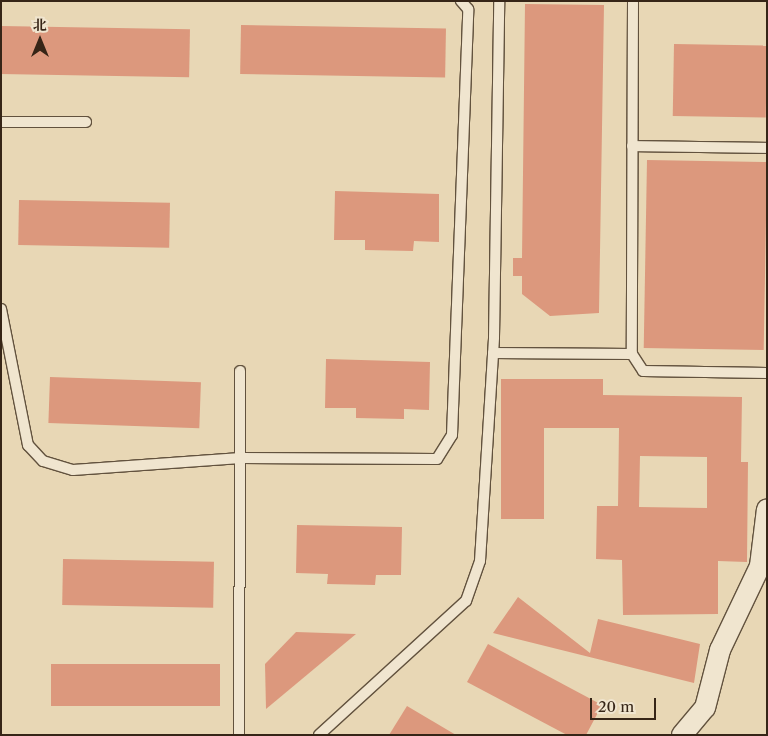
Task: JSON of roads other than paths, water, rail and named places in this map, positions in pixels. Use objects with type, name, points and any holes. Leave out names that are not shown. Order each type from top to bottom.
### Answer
[{"type":"street","points":[[682,735],[705,708],[720,650],[760,566],[767,509]]},
{"type":"lane","points":[[319,735],[466,601],[480,561],[493,353],[498,1]]},
{"type":"lane","points":[[633,1],[632,354],[643,372],[767,373]]},
{"type":"lane","points":[[1,309],[28,446],[43,461],[73,470],[240,458],[437,459],[452,435],[466,4]]},
{"type":"lane","points":[[1,122],[86,122]]},
{"type":"lane","points":[[632,146],[767,148]]},
{"type":"lane","points":[[493,353],[632,354]]},
{"type":"lane","points":[[239,735],[240,371]]}]
